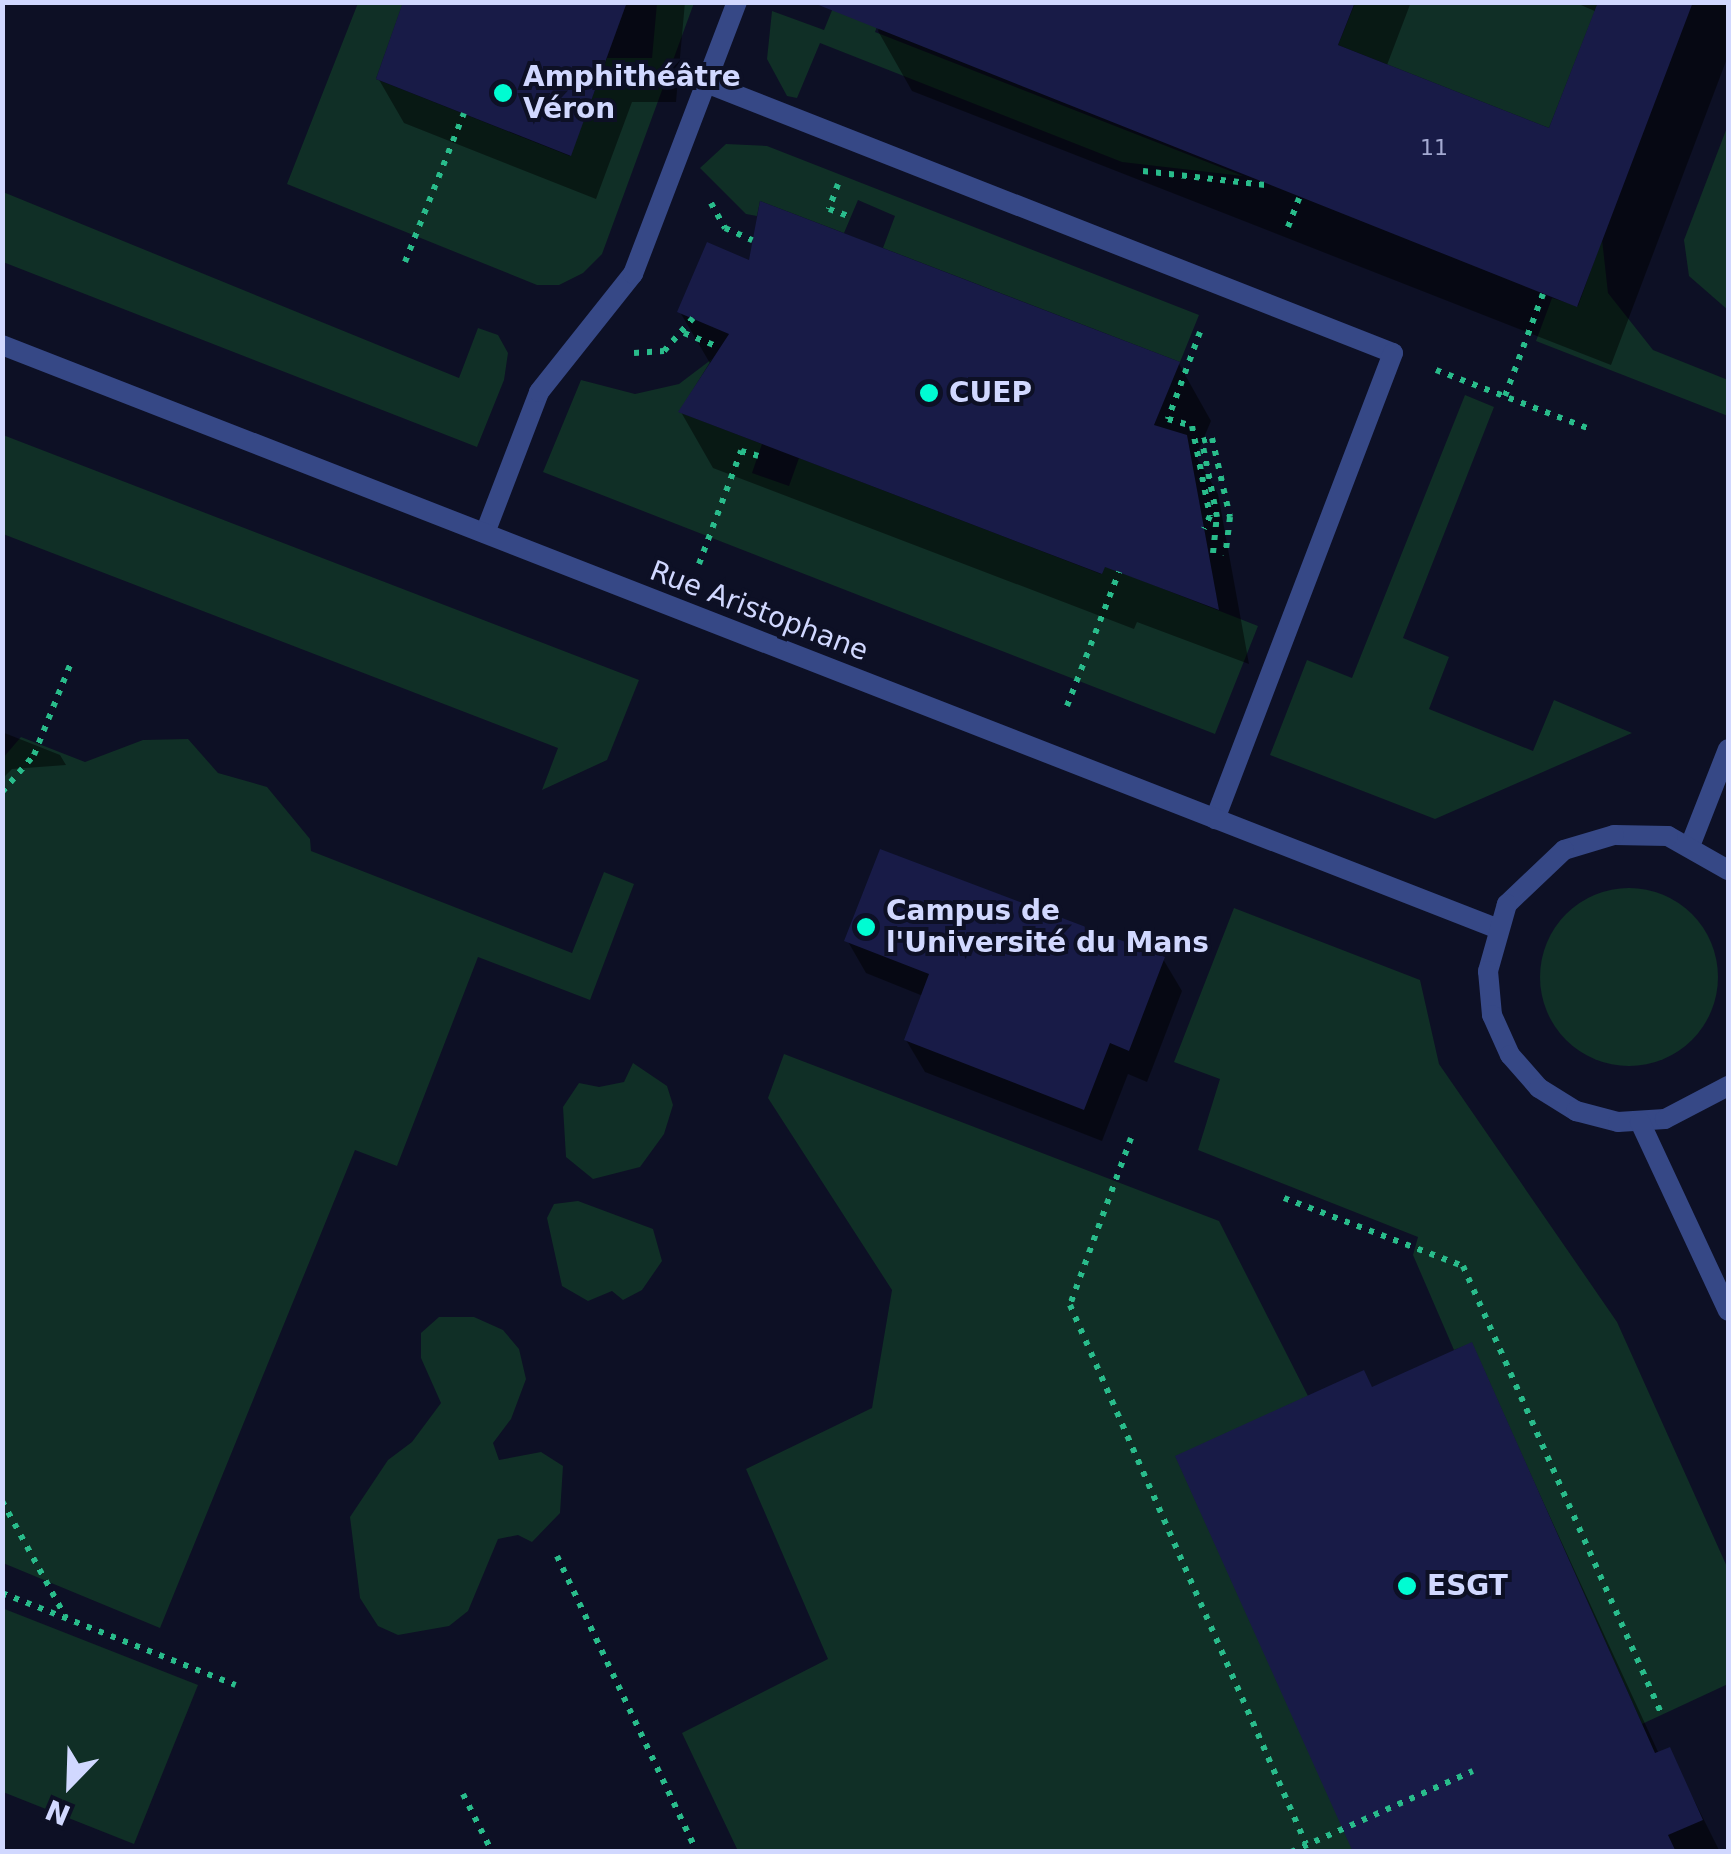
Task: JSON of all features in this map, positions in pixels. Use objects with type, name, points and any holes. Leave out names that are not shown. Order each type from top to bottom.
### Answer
[{"type":"street","points":[[485,533],[539,392],[633,274],[737,2]]},
{"type":"street","points":[[706,82],[1393,353],[1215,819]]},
{"type":"street","name":"Rue Aristophane","points":[[2,345],[1496,928]]},
{"type":"street","points":[[1690,846],[1728,749]]},
{"type":"street","points":[[1728,870],[1690,846],[1640,834],[1564,850],[1522,884],[1496,928],[1488,993],[1510,1054],[1556,1101],[1596,1118],[1640,1122],[1689,1112],[1728,1086]]},
{"type":"street","points":[[1640,1122],[1728,1312]]},
{"type":"path","points":[[405,262],[464,114]]},
{"type":"path","points":[[1143,171],[1265,185]]},
{"type":"path","points":[[1288,228],[1299,198]]},
{"type":"path","points":[[1214,516],[1192,426],[1168,419],[1218,284]]},
{"type":"path","points":[[1505,396],[1543,294]]},
{"type":"path","points":[[635,353],[664,351],[684,333],[692,318]]},
{"type":"path","points":[[684,333],[719,347]]},
{"type":"path","points":[[1393,353],[1587,428]]},
{"type":"path","points":[[1214,553],[1217,541],[1202,442],[1212,438],[1230,516],[1224,556]]},
{"type":"path","points":[[682,610],[741,451],[758,456]]},
{"type":"path","points":[[1214,516],[1230,516]]},
{"type":"path","points":[[1204,528],[1214,516]]},
{"type":"path","points":[[1217,541],[1228,543]]},
{"type":"path","points":[[1048,754],[1119,572]]},
{"type":"path","points":[[2,792],[34,755],[72,660]]},
{"type":"path","points":[[1132,1138],[1070,1305],[1306,1844]]},
{"type":"path","points":[[1284,1198],[1464,1266],[1662,1715]]},
{"type":"path","points":[[2,1501],[66,1619]]},
{"type":"path","points":[[557,1556],[697,1852]]},
{"type":"path","points":[[2,1593],[236,1686]]},
{"type":"path","points":[[1291,1852],[1473,1771]]},
{"type":"path","points":[[463,1794],[492,1852]]},
{"type":"green space","points":[[358,3],[403,3],[376,79],[570,156],[607,58],[652,58],[657,3],[694,3],[602,254],[583,273],[559,285],[537,285],[287,184]]},
{"type":"green space","points":[[835,3],[886,3],[875,32],[1243,176],[1122,162],[820,43],[797,98],[787,96],[767,59],[772,11],[824,30]]},
{"type":"green space","points":[[1355,3],[1598,3],[1549,128],[1338,45]]},
{"type":"green space","points":[[1728,125],[1728,310],[1689,276],[1684,240]]},
{"type":"green space","points":[[726,144],[767,146],[1199,315],[1180,362],[883,248],[895,216],[858,200],[844,233],[760,201],[757,216],[746,214],[700,168]]},
{"type":"green space","points":[[3,192],[459,378],[478,328],[498,335],[508,353],[504,380],[477,447],[3,262]]},
{"type":"green space","points":[[1602,239],[1608,293],[1653,350],[1728,380],[1728,416],[1536,341],[1552,298],[1578,306]]},
{"type":"green space","points":[[712,359],[679,412],[762,444],[752,473],[789,486],[799,458],[1101,574],[1105,566],[1258,626],[1215,734],[543,472],[581,380],[635,394],[679,384]]},
{"type":"green space","points":[[1465,395],[1494,407],[1403,638],[1449,657],[1429,709],[1533,751],[1554,700],[1632,733],[1435,819],[1270,755],[1307,660],[1352,678]]},
{"type":"green space","points":[[3,435],[639,680],[607,760],[542,790],[558,748],[3,534]]},
{"type":"green space","points":[[21,737],[85,762],[143,740],[188,739],[218,773],[267,787],[310,839],[311,851],[572,953],[604,872],[634,884],[590,1000],[478,957],[397,1166],[355,1150],[160,1628],[3,1563],[2,759]]},
{"type":"green space","points":[[1629,888],[1663,895],[1692,914],[1711,943],[1718,977],[1711,1011],[1692,1040],[1663,1059],[1629,1066],[1595,1059],[1566,1040],[1547,1011],[1540,977],[1547,943],[1566,914],[1595,895]]},
{"type":"green space","points":[[1234,908],[1420,980],[1439,1064],[1617,1322],[1728,1569],[1728,1684],[1642,1724],[1472,1343],[1454,1350],[1413,1255],[1418,1237],[1198,1150],[1220,1079],[1174,1062]]},
{"type":"green space","points":[[784,1054],[1219,1221],[1308,1396],[1176,1457],[1354,1851],[738,1851],[682,1733],[828,1659],[746,1469],[872,1408],[892,1290],[768,1098]]},
{"type":"green space","points":[[633,1063],[667,1086],[673,1105],[664,1134],[640,1167],[593,1179],[566,1157],[563,1107],[579,1083],[599,1087],[624,1082]]},
{"type":"green space","points":[[578,1201],[653,1229],[662,1261],[642,1290],[623,1300],[612,1291],[588,1301],[562,1286],[547,1218],[554,1204]]},
{"type":"green space","points":[[439,1317],[474,1317],[503,1330],[519,1349],[526,1379],[511,1419],[493,1443],[499,1460],[541,1452],[563,1466],[560,1513],[532,1542],[518,1535],[498,1539],[468,1611],[449,1626],[398,1635],[378,1626],[360,1598],[350,1517],[388,1460],[412,1442],[441,1403],[421,1358],[421,1333]]},
{"type":"green space","points":[[2,1608],[198,1685],[134,1844],[3,1792]]},
{"type":"building","name":"Amphithéâtre Véron","points":[[403,2],[627,2],[571,156],[376,79]]},
{"type":"building","points":[[811,2],[1355,2],[1338,45],[1549,128],[1598,2],[1693,2],[1577,307]]},
{"type":"building","name":"CUEP","points":[[760,201],[1180,362],[1154,425],[1187,435],[1219,610],[1105,567],[1102,574],[678,412],[729,334],[677,312],[707,242],[749,260]]},
{"type":"building","points":[[880,849],[1165,957],[1129,1051],[1110,1043],[1084,1110],[904,1040],[929,974],[844,941]]},
{"type":"building","name":"ESGT","points":[[1472,1342],[1655,1753],[1670,1747],[1703,1820],[1668,1835],[1676,1852],[1353,1852],[1175,1456],[1364,1370],[1372,1387]]},
{"type":"place","name":"Amphithéâtre Véron","points":[[503,93]]},
{"type":"place","name":"CUEP","points":[[929,393]]},
{"type":"place","name":"Campus de l'Université du Mans","points":[[866,927]]},
{"type":"place","name":"ESGT","points":[[1407,1586]]}]
